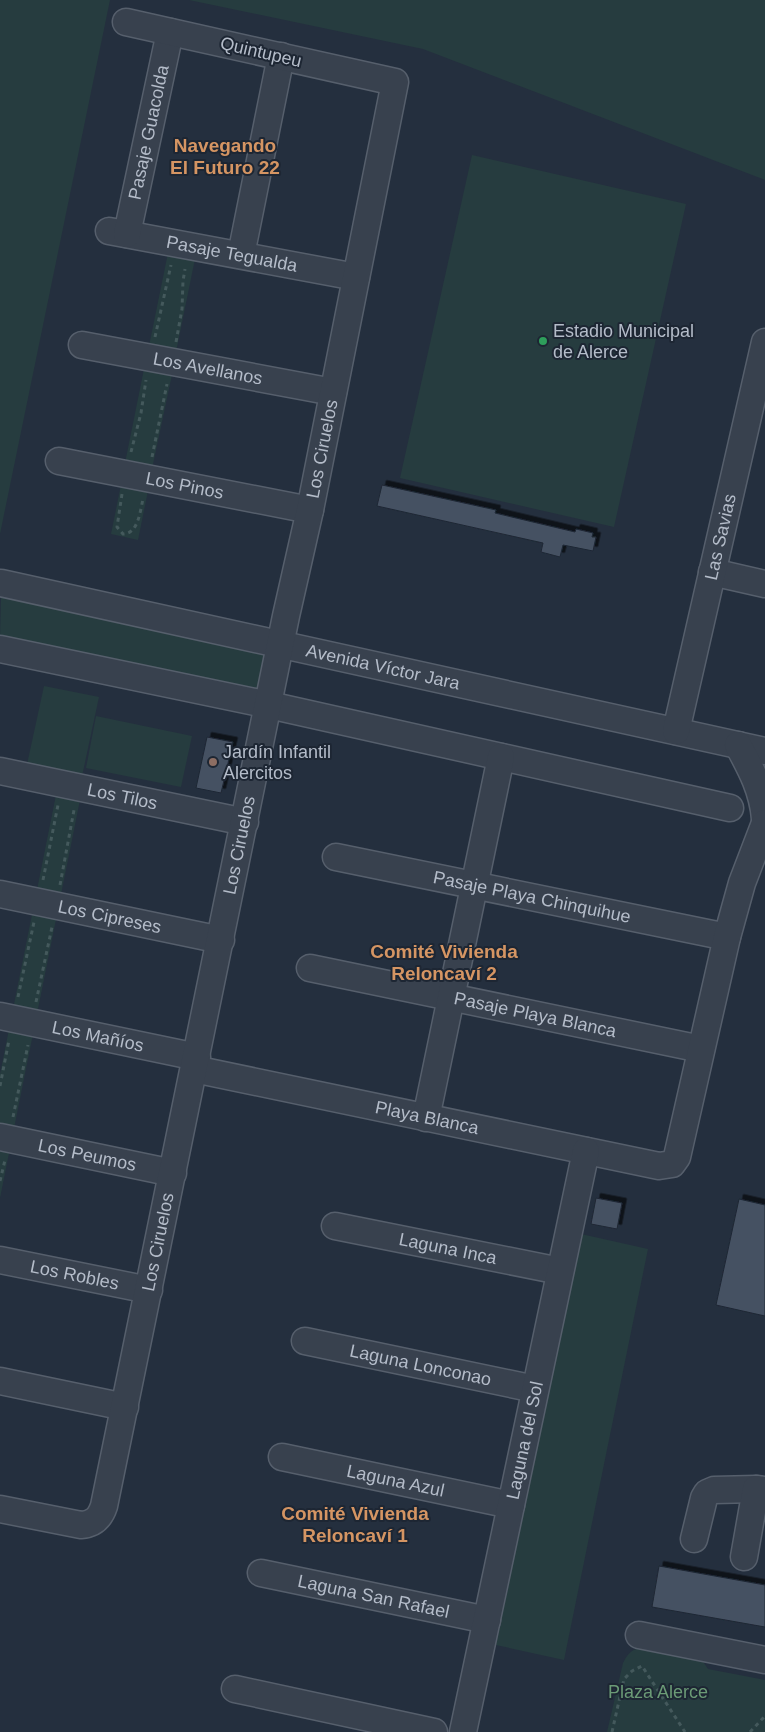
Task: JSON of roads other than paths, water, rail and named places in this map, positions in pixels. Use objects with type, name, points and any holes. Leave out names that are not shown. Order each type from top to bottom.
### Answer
[{"type":"street","name":"Quintupeu","points":[[126,22],[395,82]]},
{"type":"street","name":"Pasaje Guacolda","points":[[118,232],[170,32]]},
{"type":"street","points":[[241,256],[281,56]]},
{"type":"street","name":"Los Ciruelos","points":[[0,1509],[81,1525],[96,1520],[102,1514],[221,940],[280,644],[310,510],[395,82]]},
{"type":"street","name":"Pasaje Tegualda","points":[[118,232],[356,277]]},
{"type":"street","name":"Las Savias","points":[[676,731],[712,572],[755,431],[765,342]]},
{"type":"street","name":"Los Avellanos","points":[[82,344],[333,392]]},
{"type":"street","name":"Los Pinos","points":[[59,461],[310,510]]},
{"type":"street","points":[[712,572],[765,584]]},
{"type":"street","name":"Avenida Víctor Jara","points":[[1,583],[765,751]]},
{"type":"street","points":[[0,649],[269,705],[730,808]]},
{"type":"street","points":[[701,1049],[727,937],[742,883],[765,821],[764,802],[756,777],[738,745]]},
{"type":"street","points":[[426,1118],[501,757]]},
{"type":"street","name":"Los Tilos","points":[[0,770],[245,822]]},
{"type":"street","name":"Pasaje Playa Chinquihue","points":[[336,857],[727,937]]},
{"type":"street","name":"Los Cipreses","points":[[0,894],[221,940]]},
{"type":"street","name":"Pasaje Playa Blanca","points":[[310,968],[701,1049]]},
{"type":"street","name":"Los Mañíos","points":[[15,1019],[195,1063]]},
{"type":"street","name":"Playa Blanca","points":[[195,1063],[426,1118],[660,1166],[672,1164],[677,1157],[701,1049]]},
{"type":"street","name":"Los Peumos","points":[[4,1138],[173,1173]]},
{"type":"street","name":"Laguna del Sol","points":[[463,1732],[586,1151]]},
{"type":"street","name":"Laguna Inca","points":[[335,1226],[560,1271]]},
{"type":"street","name":"Los Robles","points":[[0,1260],[149,1290]]},
{"type":"street","name":"Laguna Lonconao","points":[[305,1341],[535,1389]]},
{"type":"street","points":[[0,1381],[125,1407]]},
{"type":"street","name":"Laguna Azul","points":[[282,1457],[511,1505]]},
{"type":"street","points":[[694,1538],[707,1493],[714,1490],[761,1490],[744,1557]]},
{"type":"street","name":"Laguna San Rafael","points":[[261,1573],[487,1620]]},
{"type":"street","points":[[639,1635],[765,1660]]},
{"type":"street","points":[[235,1689],[434,1732]]},
{"type":"place","name":"Estadio Municipal de Alerce","points":[[543,341]]},
{"type":"place","name":"Jardín Infantil Alercitos","points":[[213,762]]},
{"type":"district","name":"Navegando El Futuro 22","points":[[225,156]]},
{"type":"district","name":"Comité Vivienda Reloncaví 2","points":[[444,962]]},
{"type":"district","name":"Comité Vivienda Reloncaví 1","points":[[355,1524]]},
{"type":"park label","name":"Plaza Alerce","points":[[658,1692]]}]
